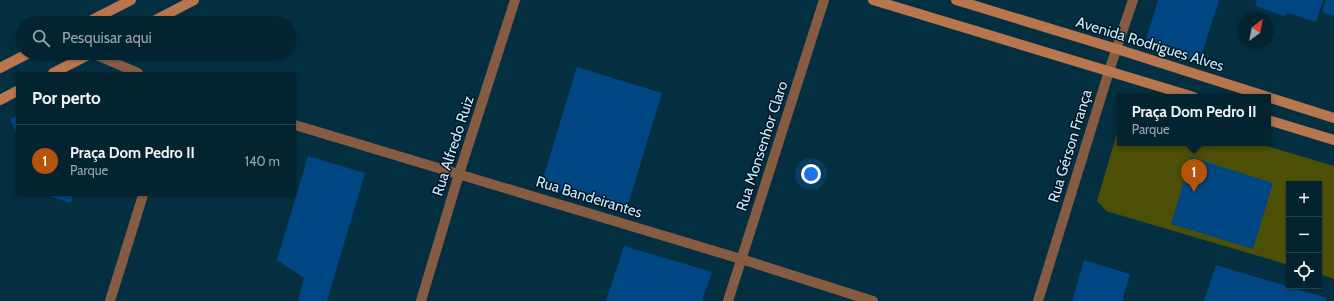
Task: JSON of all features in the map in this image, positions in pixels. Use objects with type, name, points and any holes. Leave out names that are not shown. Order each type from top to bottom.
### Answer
[{"type":"main road","points":[[100,16],[131,0]]},
{"type":"main road","points":[[163,16],[194,0]]},
{"type":"main road","points":[[873,0],[1184,94]]},
{"type":"main road","name":"Avenida Rodrigues Alves","points":[[956,0],[1259,94]]},
{"type":"main road","points":[[0,68],[16,60]]},
{"type":"main road","points":[[55,72],[78,60]]},
{"type":"main road","points":[[0,100],[16,92]]},
{"type":"main road","name":"Avenida Rodrigues Alves","points":[[1271,98],[1334,118]]},
{"type":"main road","points":[[1271,121],[1334,140]]},
{"type":"street","name":"Rua Alfredo Ruiz","points":[[421,301],[459,174],[515,0]]},
{"type":"street","name":"Rua Monsenhor Claro","points":[[728,301],[824,0]]},
{"type":"street","name":"Rua Gérson França","points":[[1038,301],[1132,0]]},
{"type":"street","points":[[108,60],[136,72]]},
{"type":"street","name":"Rua Bandeirantes","points":[[296,125],[741,259],[873,301]]},
{"type":"street","points":[[110,301],[143,196]]},
{"type":"shaded area","points":[[1117,133],[1117,146],[1267,146],[1334,166],[1334,279],[1322,275],[1322,181],[1286,181],[1286,264],[1106,211],[1097,201]]},
{"type":"building","points":[[1158,0],[1219,0],[1199,63],[1144,46]]},
{"type":"building","points":[[1257,0],[1323,0],[1316,22],[1287,13],[1284,16],[1255,6]]},
{"type":"building","points":[[1326,0],[1334,0],[1334,16],[1322,12]]},
{"type":"building","points":[[577,67],[662,93],[626,211],[541,185]]},
{"type":"building","points":[[16,116],[16,132],[10,119]]},
{"type":"building","points":[[308,156],[365,173],[327,301],[298,301],[304,278],[277,260]]},
{"type":"building","points":[[1191,157],[1273,183],[1253,249],[1171,224]]},
{"type":"building","points":[[50,196],[72,196],[71,203]]},
{"type":"building","points":[[624,246],[712,272],[702,301],[606,301]]},
{"type":"building","points":[[1084,260],[1130,274],[1122,301],[1072,301]]},
{"type":"building","points":[[1216,265],[1286,286],[1286,289],[1297,289],[1327,298],[1326,301],[1204,301]]},
{"type":"place","name":"Praça Dom Pedro II","points":[[1194,192]]}]
